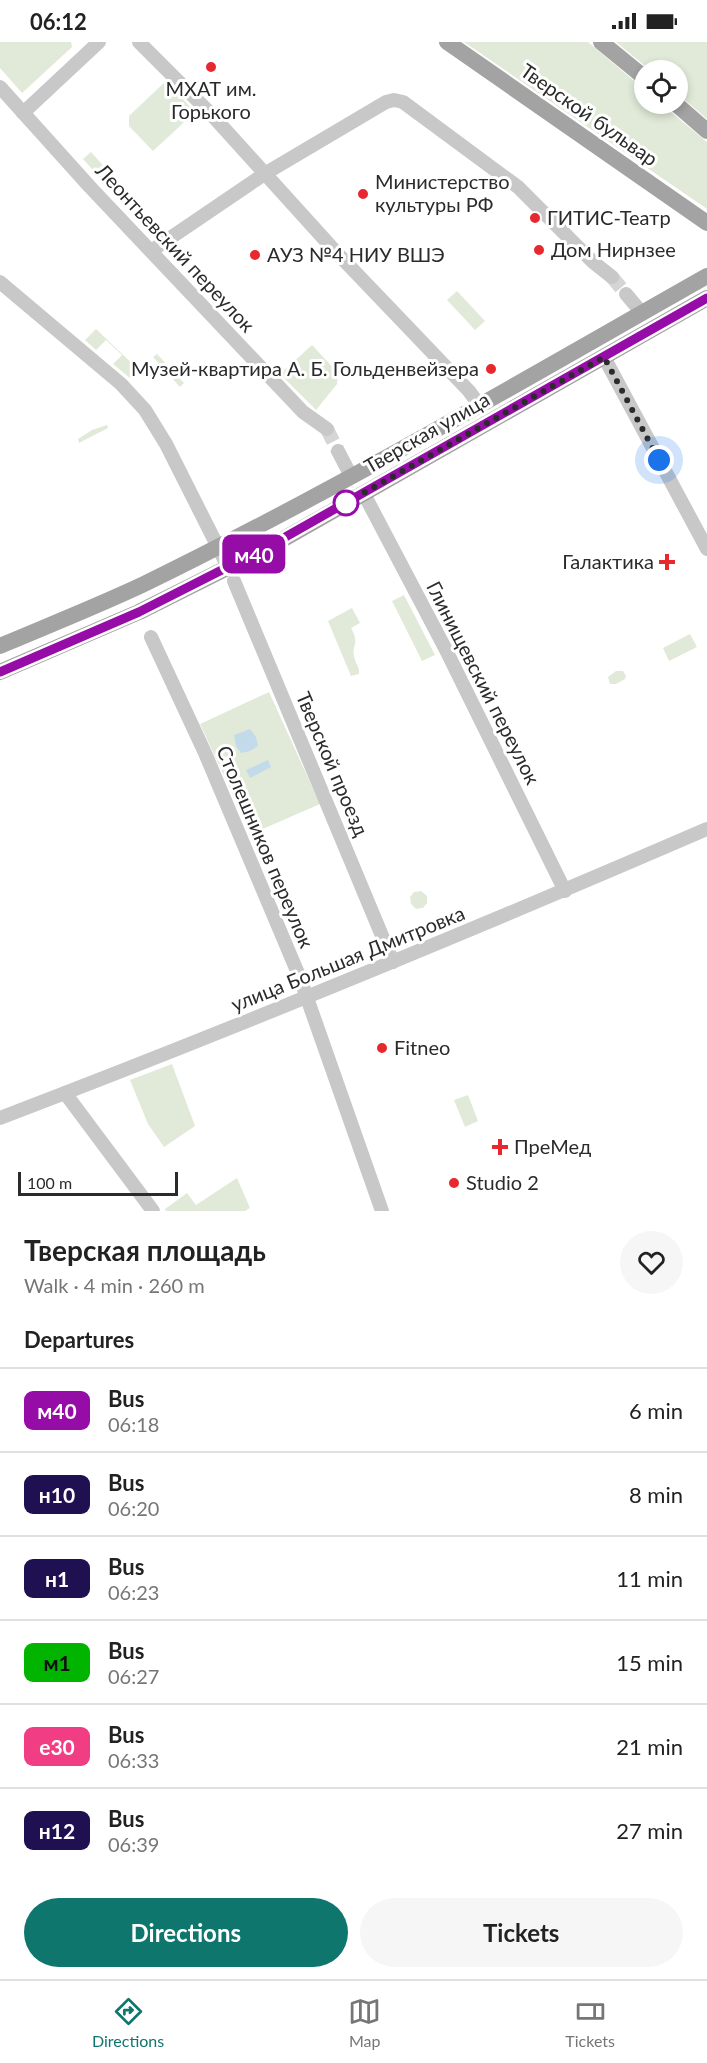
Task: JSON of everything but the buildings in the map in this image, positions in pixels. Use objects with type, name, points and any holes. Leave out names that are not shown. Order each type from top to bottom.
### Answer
[{"type":"main road","name":"Тверской бульвар","points":[[447,42],[707,223]]},
{"type":"main road","points":[[601,42],[634,69]]},
{"type":"main road","points":[[687,114],[707,131]]},
{"type":"main road","name":"Тверская улица","points":[[0,646],[139,586],[218,547],[480,406],[707,276]]},
{"type":"main road","name":"Тверская улица","points":[[0,672],[231,574],[364,494],[707,298]]},
{"type":"street","points":[[23,113],[99,42]]},
{"type":"street","points":[[139,42],[267,173],[335,251],[469,391],[480,406]]},
{"type":"street","name":"Леонтьевский переулок","points":[[0,87],[303,412],[327,429]]},
{"type":"street","points":[[151,251],[267,173],[386,102],[400,100],[518,187],[608,274]]},
{"type":"street","name":"Тверской проезд","points":[[0,282],[121,384],[140,404],[166,444],[231,574],[393,962]]},
{"type":"street","points":[[626,294],[642,313]]},
{"type":"street","points":[[604,357],[707,549]]},
{"type":"street","points":[[339,451],[351,476]]},
{"type":"street","name":"Глинищевский переулок","points":[[364,494],[445,648],[565,891]]},
{"type":"street","name":"Столешников переулок","points":[[151,637],[205,753],[307,997],[382,1211]]},
{"type":"street","name":"улица Большая Дмитровка","points":[[0,1118],[393,962],[707,829]]},
{"type":"street","points":[[64,1093],[153,1211]]},
{"type":"green space","points":[[0,42],[71,42],[72,47],[22,93],[0,68]]},
{"type":"green space","points":[[464,42],[588,42],[634,81],[634,114],[673,114],[707,142],[707,209]]},
{"type":"green space","points":[[616,42],[707,42],[707,119],[688,103],[688,60],[638,60]]},
{"type":"green space","points":[[166,81],[195,112],[153,151],[129,126],[129,116]]},
{"type":"green space","points":[[91,152],[128,193],[120,200],[83,159]]},
{"type":"green space","points":[[457,291],[485,321],[475,330],[447,300]]},
{"type":"green space","points":[[96,329],[139,370],[130,378],[113,364],[122,355],[106,340],[96,350],[85,340]]},
{"type":"green space","points":[[312,345],[338,373],[337,384],[316,410],[280,374]]},
{"type":"green space","points":[[157,354],[184,383],[180,387],[153,357]]},
{"type":"green space","points":[[107,425],[108,428],[79,443],[78,439],[92,430]]},
{"type":"green space","points":[[404,595],[435,655],[422,661],[392,601]]},
{"type":"green space","points":[[352,608],[360,623],[351,628],[354,634],[354,656],[359,674],[351,676],[328,621]]},
{"type":"green space","points":[[690,634],[697,647],[669,661],[663,648]]},
{"type":"green space","points":[[616,671],[623,671],[625,679],[616,684],[610,684],[608,677]]},
{"type":"green space","points":[[269,692],[320,804],[251,834],[200,724]]},
{"type":"green space","points":[[421,891],[427,896],[427,903],[423,908],[416,909],[411,904],[410,897],[414,892]]},
{"type":"green space","points":[[172,1064],[195,1126],[164,1147],[148,1124],[130,1080]]},
{"type":"green space","points":[[468,1095],[478,1121],[465,1127],[454,1100]]},
{"type":"green space","points":[[237,1178],[250,1208],[245,1211],[166,1211],[165,1209],[187,1193],[196,1205]]},
{"type":"water","points":[[250,729],[256,737],[258,746],[241,753],[236,746],[234,735]]},
{"type":"water","points":[[268,760],[271,767],[250,778],[246,770]]},
{"type":"tunnel","points":[[612,277],[626,294]]},
{"type":"tunnel","points":[[327,429],[338,451]]},
{"type":"bus line","name":"м40","points":[[0,672],[139,612],[273,544],[707,298]]},
{"type":"place","name":"МХАТ им. Горького","points":[[211,67]]},
{"type":"place","name":"Министерство культуры РФ","points":[[363,194]]},
{"type":"place","name":"ГИТИС-Театр","points":[[535,218]]},
{"type":"place","name":"Дом Нирнзее","points":[[539,250]]},
{"type":"place","name":"АУЗ №4 НИУ ВШЭ","points":[[255,255]]},
{"type":"place","name":"Музей-квартира А. Б. Гольденвейзера","points":[[491,369]]},
{"type":"place","name":"Галактика","points":[[667,562]]},
{"type":"place","name":"Fitneo","points":[[382,1048]]},
{"type":"place","name":"ПреМед","points":[[500,1147]]},
{"type":"place","name":"Studio 2","points":[[454,1183]]},
{"type":"route","points":[[346,503],[604,357],[659,460]]}]
